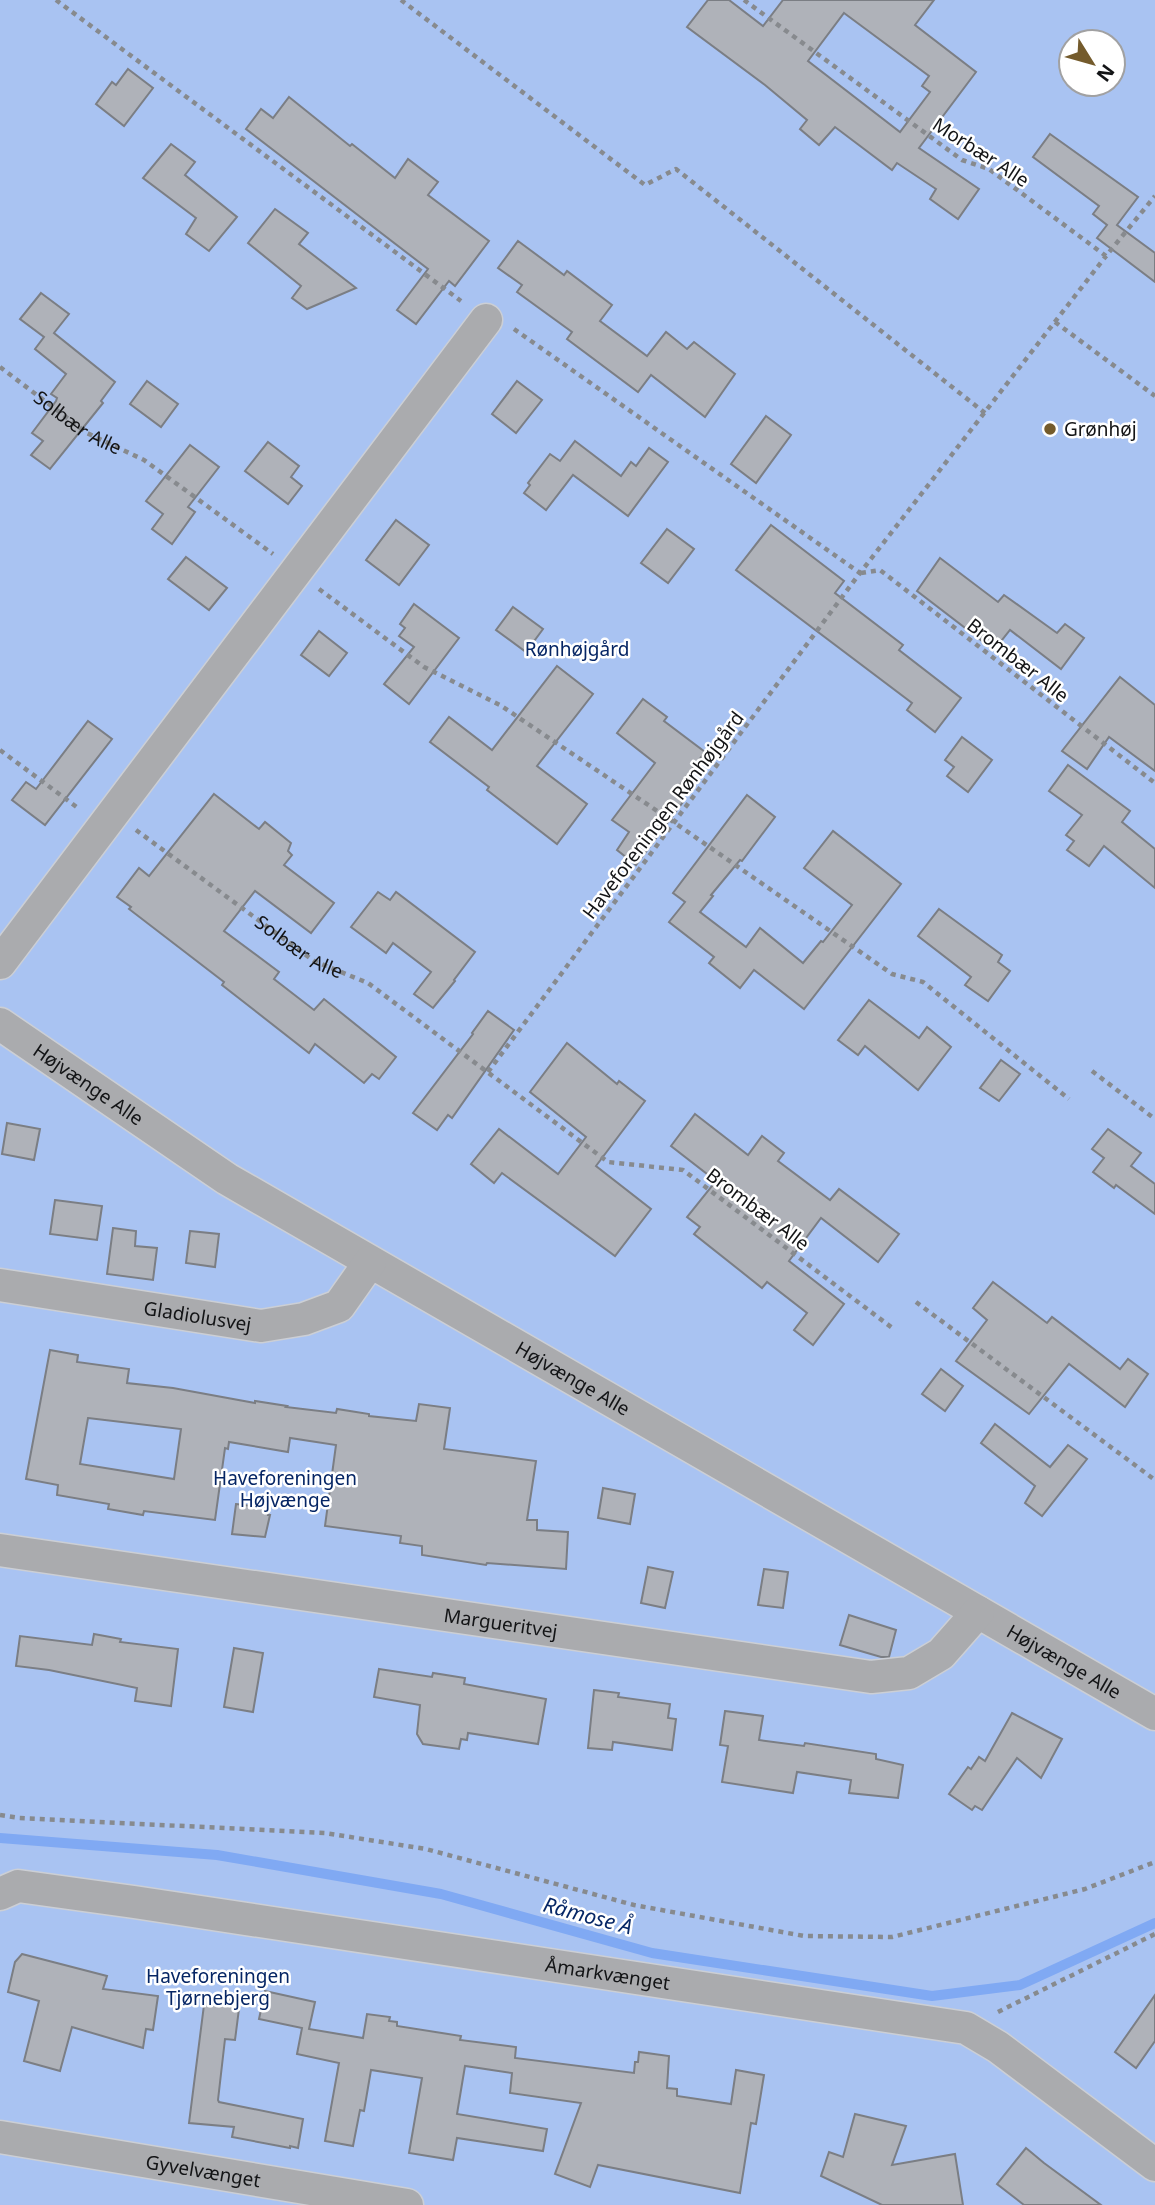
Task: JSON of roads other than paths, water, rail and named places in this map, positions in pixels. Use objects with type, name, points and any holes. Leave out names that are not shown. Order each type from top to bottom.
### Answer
[{"type":"street","points":[[0,963],[486,320]]},
{"type":"street","name":"Højvænge Alle","points":[[0,1024],[227,1179],[1155,1714]]},
{"type":"street","name":"Gladiolusvej","points":[[0,1284],[261,1325],[304,1319],[339,1306],[370,1262]]},
{"type":"street","name":"Margueritvej","points":[[0,1550],[871,1677],[909,1673],[941,1654],[978,1612]]},
{"type":"street","name":"Åmarkvænget","points":[[9,1890],[349,1934],[966,2028],[998,2047],[1155,2165]]},
{"type":"street","name":"Gyvelvænget","points":[[0,2137],[407,2205]]},
{"type":"waterway","name":"Råmose Å","points":[[0,1838],[217,1855],[441,1894],[652,1953],[932,1996],[1020,1985],[1155,1923]]},
{"type":"place","name":"Grønhøj","points":[[1050,429]]},
{"type":"park label","name":"Rønhøjgård","points":[[577,649]]},
{"type":"park label","name":"Haveforeningen Højvænge","points":[[285,1489]]},
{"type":"park label","name":"Haveforeningen Tjørnebjerg","points":[[218,1987]]}]
